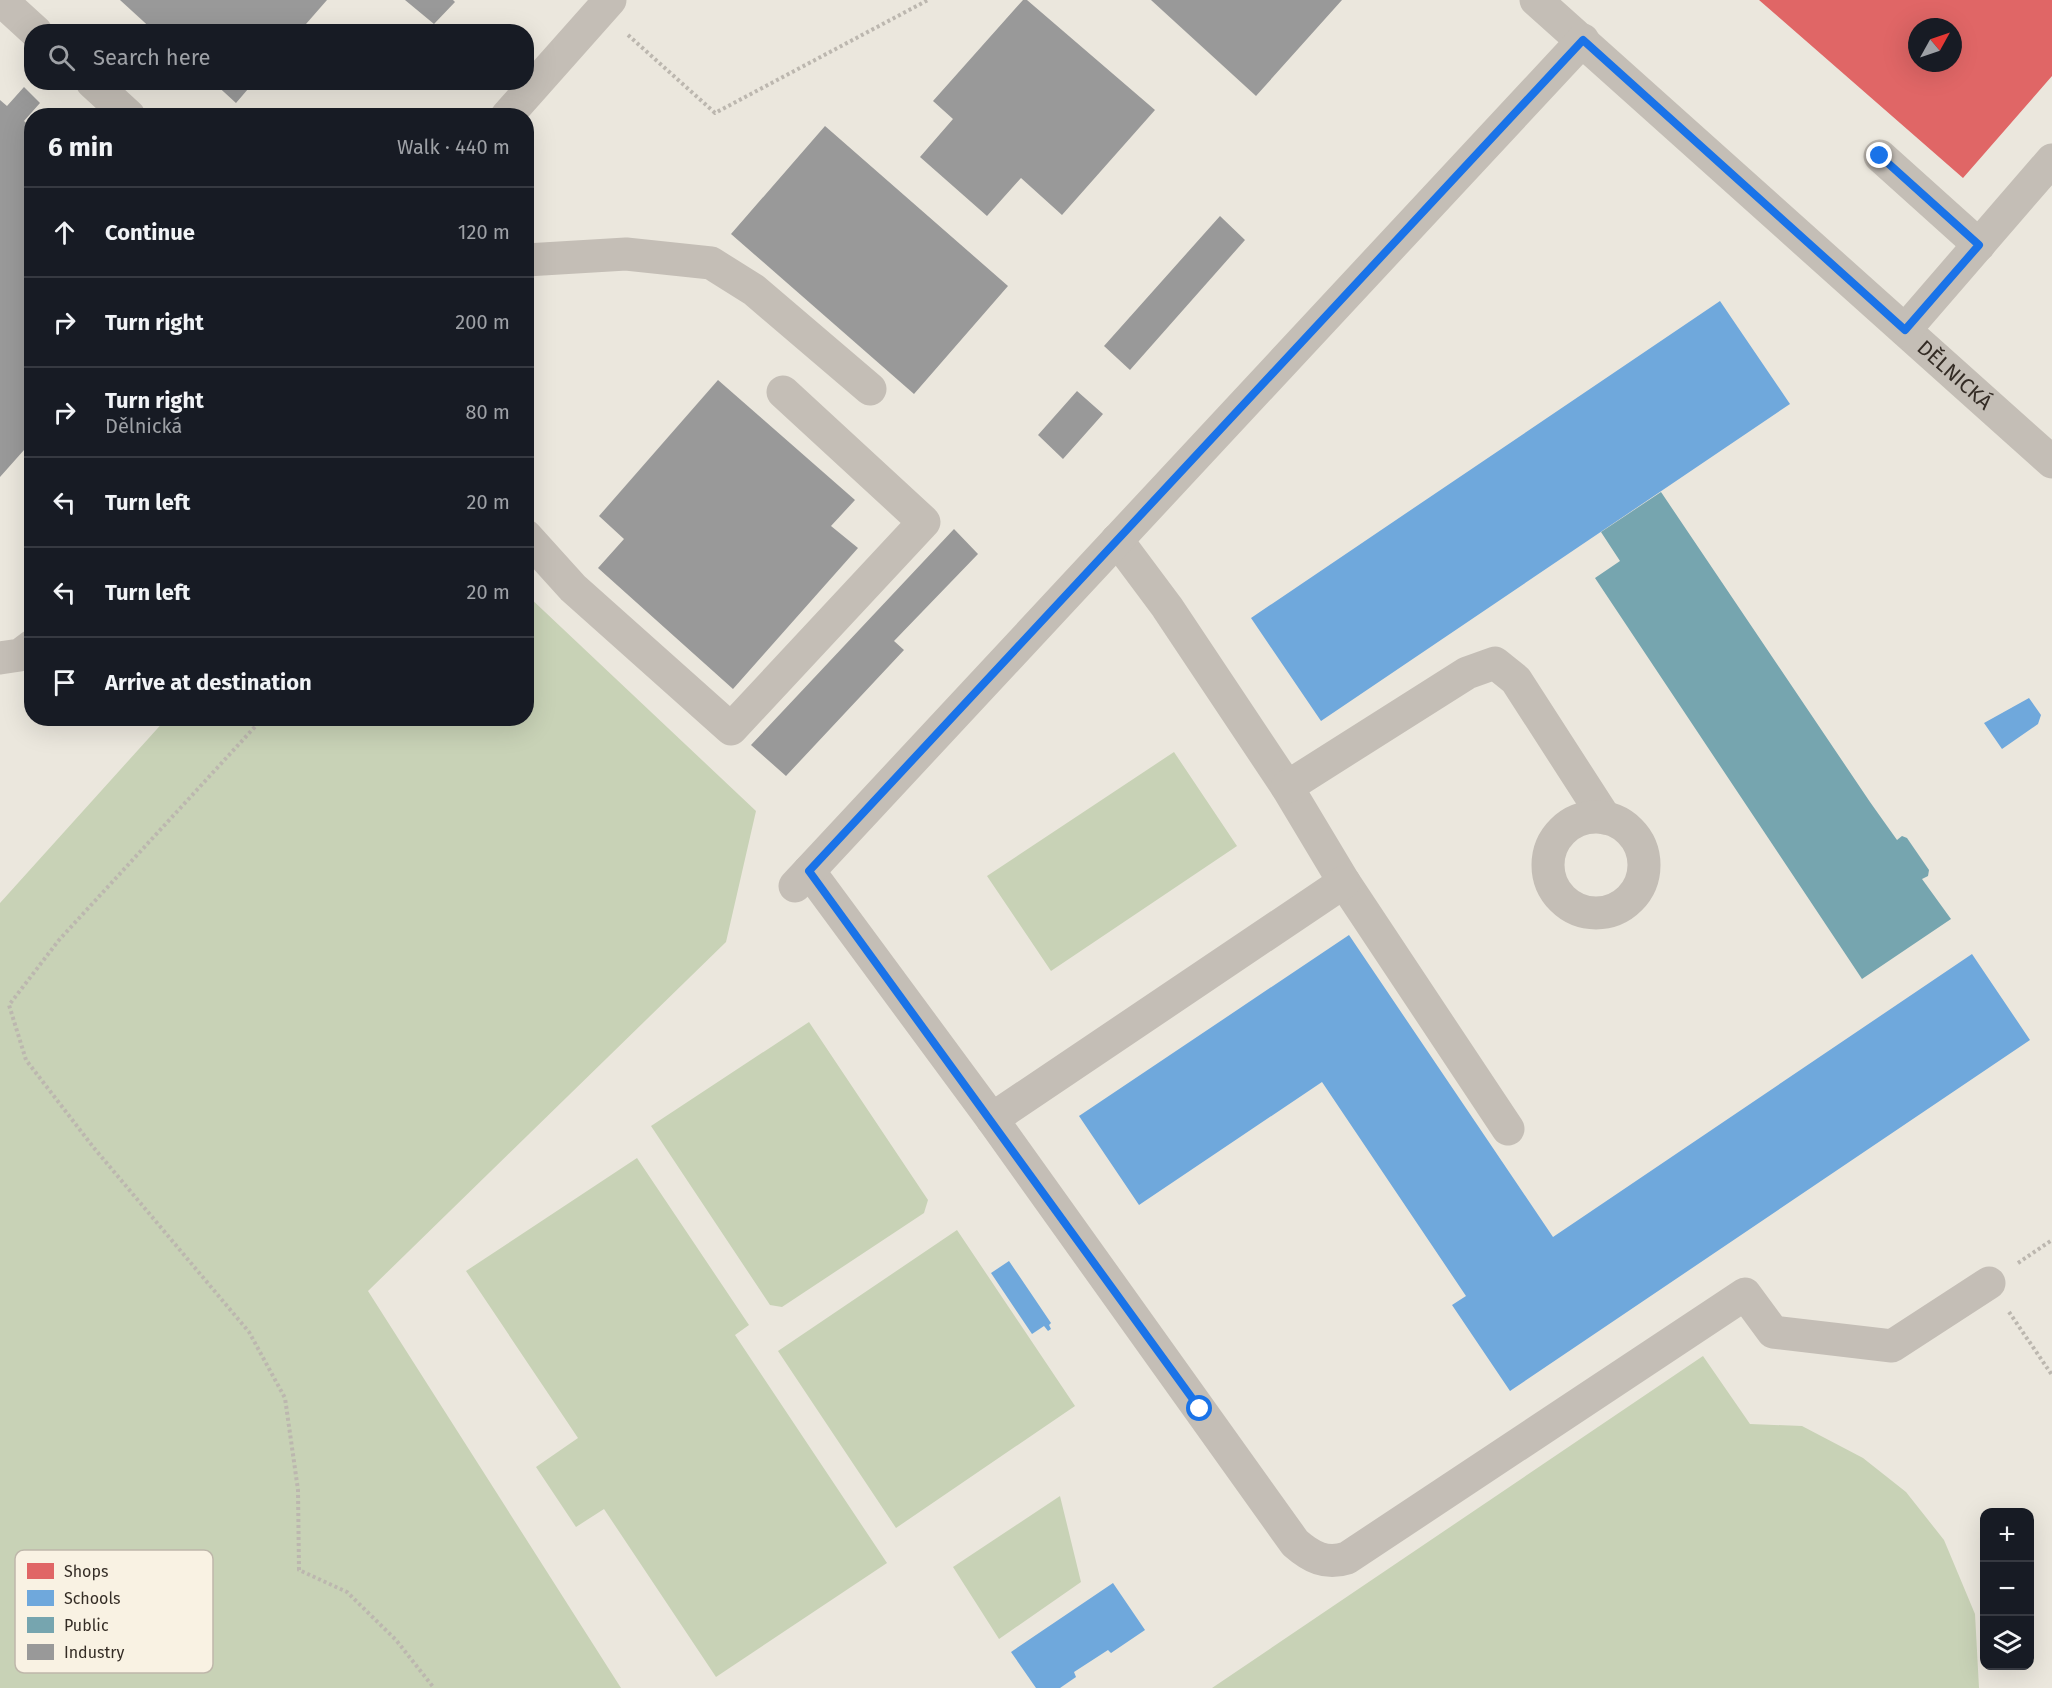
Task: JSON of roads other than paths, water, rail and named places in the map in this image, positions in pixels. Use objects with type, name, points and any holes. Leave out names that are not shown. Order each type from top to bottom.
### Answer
[{"type":"street","points":[[1,0],[27,24]]},
{"type":"street","name":"DĚLNICKÁ","points":[[1536,0],[2052,462]]},
{"type":"street","points":[[534,85],[605,5]]},
{"type":"street","points":[[1583,40],[802,879],[992,1119],[1295,1543],[1317,1559],[1327,1561],[1347,1558],[1361,1550],[1745,1294],[1773,1332],[1892,1346],[1989,1283]]},
{"type":"street","points":[[101,90],[120,108]]},
{"type":"street","points":[[514,108],[530,90]]},
{"type":"street","points":[[1880,156],[1979,245]]},
{"type":"street","points":[[1905,330],[2052,160]]},
{"type":"street","points":[[534,260],[626,254],[711,263],[754,290],[870,389]]},
{"type":"street","points":[[534,545],[573,588],[730,729],[924,522],[783,392]]},
{"type":"street","points":[[1117,540],[1167,607],[1287,787],[1344,882],[1508,1129]]},
{"type":"street","points":[[0,658],[20,655],[24,652]]},
{"type":"street","points":[[1287,787],[1467,673],[1495,663],[1516,680],[1605,818]]},
{"type":"street","points":[[992,1119],[1344,882]]}]
